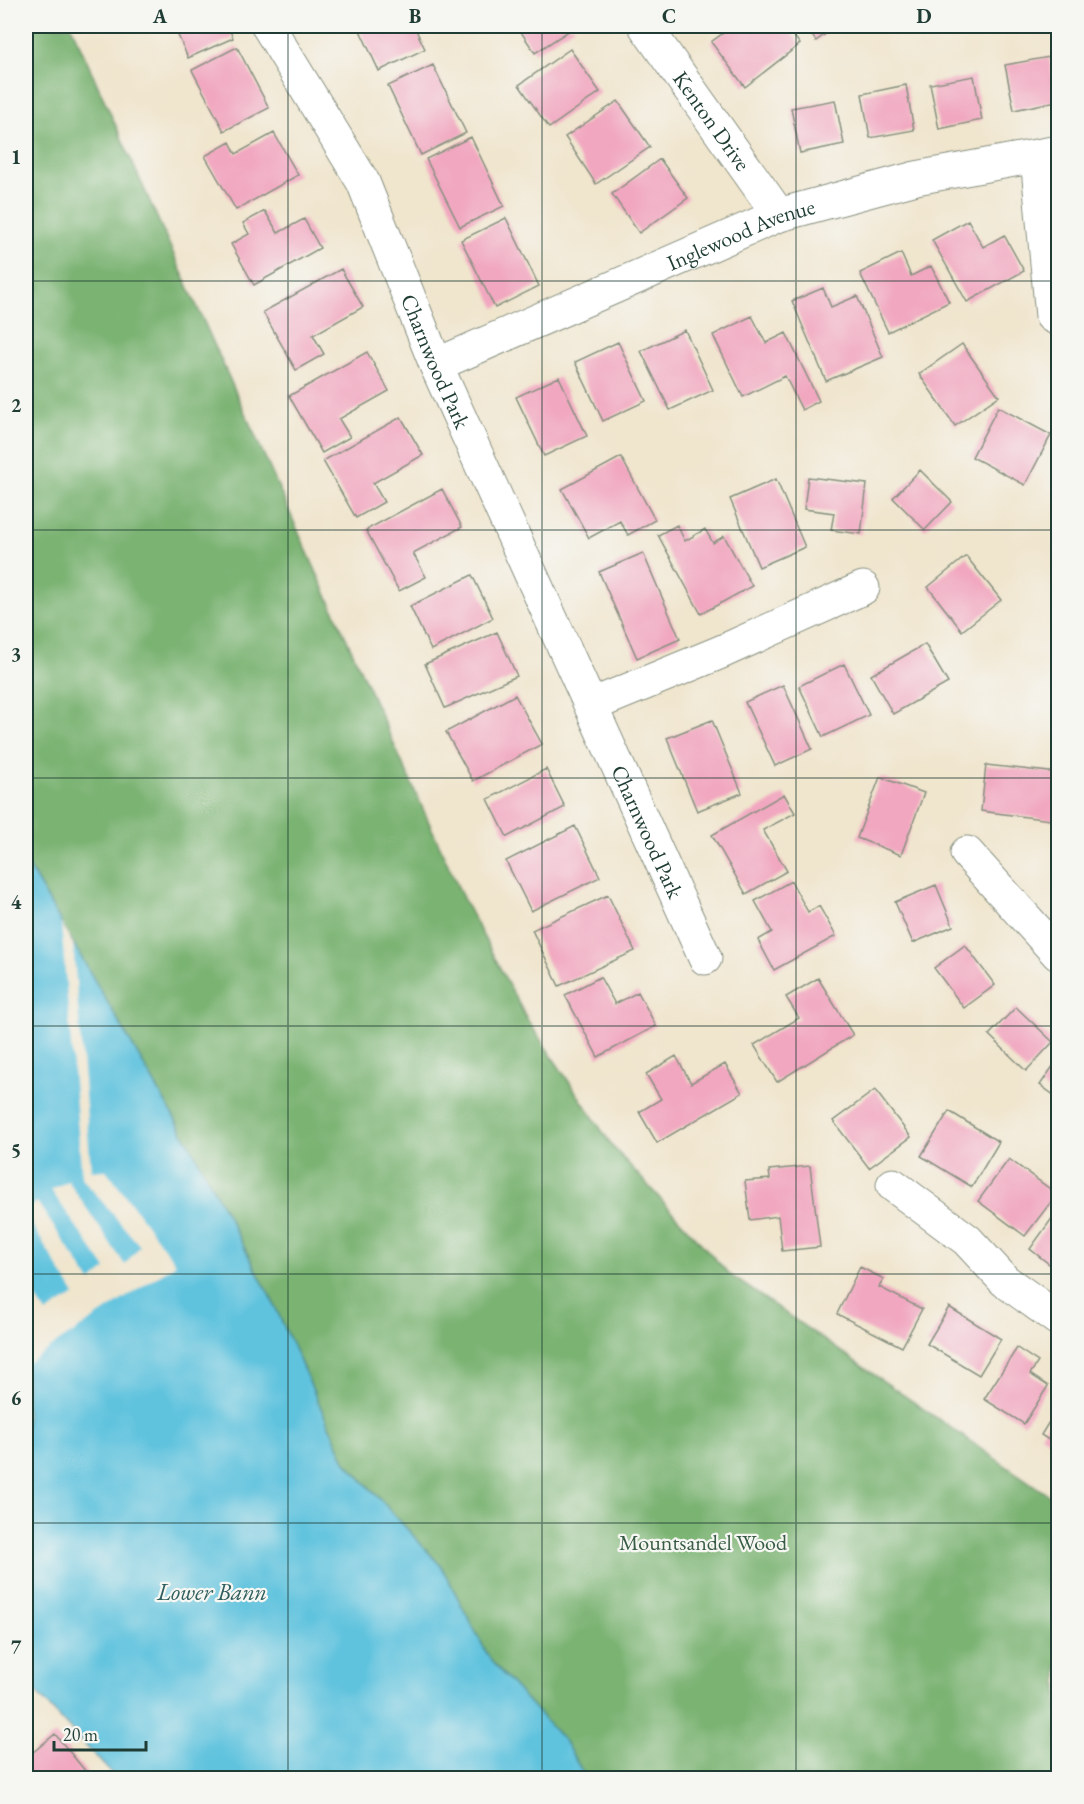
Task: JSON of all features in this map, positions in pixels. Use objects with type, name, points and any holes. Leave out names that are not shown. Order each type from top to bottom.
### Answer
[{"type":"street","name":"Charnwood Park","points":[[268,26],[363,182],[436,364],[705,958]]},
{"type":"street","name":"Kenton Drive","points":[[645,26],[779,215]]},
{"type":"street","name":"Inglewood Avenue","points":[[436,364],[779,215],[916,178],[1048,154]]},
{"type":"street","points":[[1048,154],[1052,316],[1059,319]]},
{"type":"street","points":[[592,705],[721,652],[863,588]]},
{"type":"street","points":[[967,853],[1059,954]]},
{"type":"street","points":[[893,1185],[966,1240],[1005,1281],[1059,1319]]},
{"type":"green space","name":"Mountsandel Wood","points":[[26,26],[71,26],[463,898],[528,1021],[613,1147],[729,1274],[1058,1502],[1058,1778],[586,1778],[565,1742],[491,1661],[441,1566],[345,1461],[273,1302],[189,1143],[26,862]]},
{"type":"water","name":"Lower Bann","points":[[26,862],[189,1143],[273,1302],[345,1461],[441,1566],[491,1661],[565,1742],[586,1778],[116,1778],[33,1689],[26,1685]]},
{"type":"pier","points":[[61,922],[73,944],[91,1171],[106,1170],[176,1264],[26,1364],[26,1330],[30,1327],[26,1320],[26,1282],[46,1313],[75,1295],[26,1215],[26,1210],[37,1202],[91,1282],[106,1269],[51,1190],[68,1181],[125,1265],[140,1246],[82,1178]]},
{"type":"building","points":[[174,26],[228,26],[233,38],[188,58]]},
{"type":"building","points":[[358,26],[414,26],[425,49],[379,71]]},
{"type":"building","points":[[517,26],[574,26],[575,27],[535,53]]},
{"type":"building","points":[[733,26],[786,26],[800,44],[745,87],[711,42]]},
{"type":"building","points":[[805,26],[836,26],[816,41]]},
{"type":"building","points":[[237,47],[269,108],[224,131],[192,70]]},
{"type":"building","points":[[570,49],[600,92],[549,128],[519,85]]},
{"type":"building","points":[[1049,57],[1057,101],[1014,110],[1005,65]]},
{"type":"building","points":[[433,65],[466,133],[421,155],[388,86]]},
{"type":"building","points":[[974,76],[982,120],[939,129],[930,84]]},
{"type":"building","points":[[906,85],[914,130],[870,138],[862,94]]},
{"type":"building","points":[[835,100],[844,144],[800,153],[791,108]]},
{"type":"building","points":[[618,101],[650,147],[596,184],[565,137]]},
{"type":"building","points":[[274,133],[298,175],[236,210],[205,156],[230,142],[236,154]]},
{"type":"building","points":[[471,137],[504,206],[460,227],[426,159]]},
{"type":"building","points":[[660,159],[688,198],[639,233],[612,194]]},
{"type":"building","points":[[265,211],[278,233],[304,219],[320,248],[254,285],[231,244],[249,234],[243,223]]},
{"type":"building","points":[[506,218],[539,286],[495,308],[461,240]]},
{"type":"building","points":[[968,220],[983,247],[1004,235],[1024,271],[967,302],[932,240]]},
{"type":"building","points":[[901,253],[911,276],[931,266],[949,302],[888,332],[860,273]]},
{"type":"building","points":[[341,269],[363,307],[313,335],[324,354],[296,370],[263,312]]},
{"type":"building","points":[[823,288],[831,307],[857,296],[883,357],[826,381],[792,301]]},
{"type":"building","points":[[752,316],[766,343],[786,333],[819,401],[802,410],[785,376],[743,397],[713,335]]},
{"type":"building","points":[[685,330],[713,390],[670,410],[641,351]]},
{"type":"building","points":[[618,342],[646,401],[603,421],[575,362]]},
{"type":"building","points":[[962,344],[999,396],[955,426],[919,374]]},
{"type":"building","points":[[367,352],[389,391],[339,419],[350,437],[322,453],[289,396]]},
{"type":"building","points":[[559,377],[587,436],[544,456],[516,397]]},
{"type":"building","points":[[998,407],[1051,435],[1025,485],[972,457]]},
{"type":"building","points":[[401,417],[423,455],[373,483],[384,502],[356,518],[323,461]]},
{"type":"building","points":[[621,457],[655,520],[628,535],[620,521],[589,538],[562,489]]},
{"type":"building","points":[[920,470],[952,502],[925,530],[893,498]]},
{"type":"building","points":[[808,477],[867,484],[861,534],[831,530],[834,513],[804,509]]},
{"type":"building","points":[[776,479],[805,547],[759,567],[730,499]]},
{"type":"building","points":[[442,489],[462,527],[413,553],[426,577],[399,591],[366,530]]},
{"type":"building","points":[[677,525],[685,541],[705,529],[713,543],[724,536],[752,586],[701,614],[658,535]]},
{"type":"building","points":[[643,553],[680,639],[637,658],[599,572]]},
{"type":"building","points":[[966,556],[1001,600],[962,631],[928,587]]},
{"type":"building","points":[[472,575],[493,618],[431,650],[410,606]]},
{"type":"building","points":[[497,632],[517,676],[445,708],[425,664]]},
{"type":"building","points":[[925,644],[948,683],[893,714],[871,675]]},
{"type":"building","points":[[844,664],[869,715],[823,737],[799,686]]},
{"type":"building","points":[[783,685],[812,749],[775,766],[745,702]]},
{"type":"building","points":[[515,695],[542,744],[473,781],[446,732]]},
{"type":"building","points":[[712,720],[742,793],[697,811],[667,738]]},
{"type":"building","points":[[986,765],[1058,773],[1058,821],[981,811]]},
{"type":"building","points":[[546,769],[565,807],[507,837],[488,799]]},
{"type":"building","points":[[880,777],[924,793],[901,855],[857,838]]},
{"type":"building","points":[[784,794],[795,813],[763,830],[787,871],[746,894],[712,835]]},
{"type":"building","points":[[575,826],[600,877],[531,911],[506,861]]},
{"type":"building","points":[[791,881],[808,912],[819,906],[836,936],[774,970],[758,940],[772,932],[755,901]]},
{"type":"building","points":[[936,885],[953,926],[913,943],[895,902]]},
{"type":"building","points":[[608,895],[635,951],[559,986],[532,930]]},
{"type":"building","points":[[965,945],[995,985],[964,1008],[934,968]]},
{"type":"building","points":[[600,977],[615,1004],[638,992],[656,1026],[598,1057],[565,995]]},
{"type":"building","points":[[818,978],[853,1035],[777,1082],[754,1045],[799,1018],[786,997]]},
{"type":"building","points":[[1016,1007],[1053,1042],[1026,1071],[989,1035]]},
{"type":"building","points":[[676,1056],[691,1083],[725,1064],[742,1093],[657,1143],[639,1112],[661,1099],[646,1074]]},
{"type":"building","points":[[1058,1059],[1058,1098],[1040,1085]]},
{"type":"building","points":[[875,1090],[911,1137],[869,1168],[833,1121]]},
{"type":"building","points":[[949,1111],[999,1142],[972,1187],[921,1156]]},
{"type":"building","points":[[1009,1159],[1057,1194],[1025,1236],[978,1201]]},
{"type":"building","points":[[810,1166],[820,1247],[782,1251],[778,1216],[750,1220],[745,1181],[770,1179],[769,1170]]},
{"type":"building","points":[[1058,1210],[1058,1271],[1030,1249]]},
{"type":"building","points":[[860,1267],[884,1279],[879,1287],[922,1309],[902,1347],[837,1314]]},
{"type":"building","points":[[949,1307],[1001,1339],[979,1375],[927,1344]]},
{"type":"building","points":[[1017,1348],[1038,1362],[1030,1374],[1048,1386],[1024,1424],[984,1399]]},
{"type":"building","points":[[1058,1407],[1058,1446],[1041,1435]]},
{"type":"building","points":[[55,1734],[91,1778],[26,1778],[26,1758]]}]
